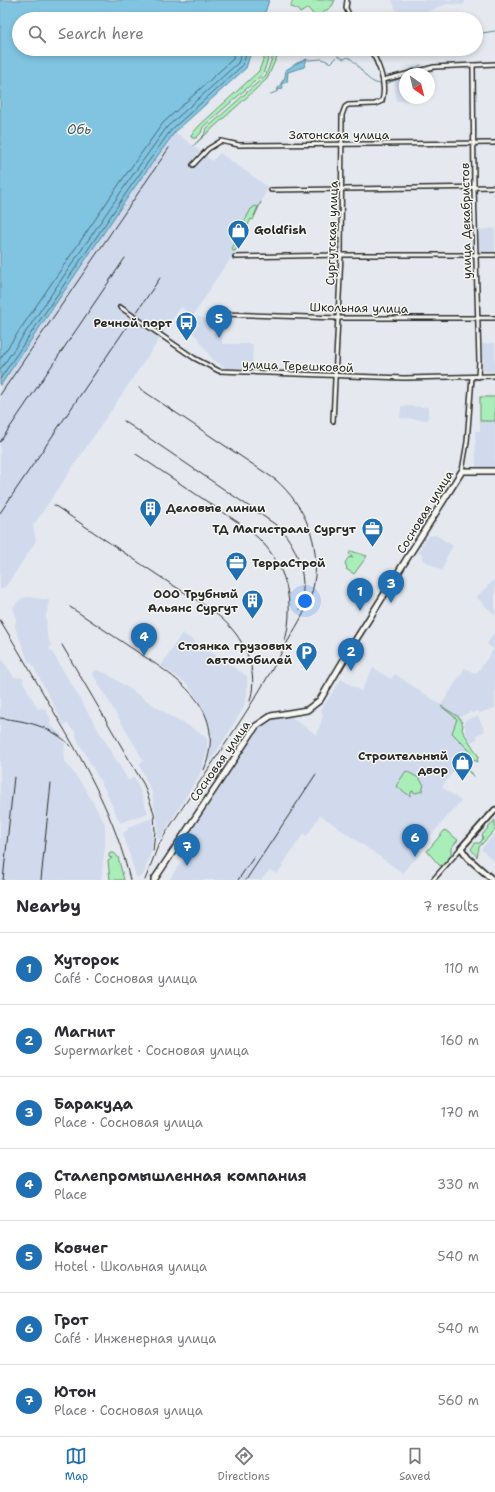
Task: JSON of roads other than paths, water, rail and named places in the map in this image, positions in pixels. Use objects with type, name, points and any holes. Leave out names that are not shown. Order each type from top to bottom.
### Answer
[{"type":"main road","name":"Сосновая улица","points":[[154,880],[196,814],[256,726],[271,716],[307,710],[320,700],[355,641],[462,471],[495,471]]},
{"type":"street","points":[[347,0],[346,8],[348,12]]},
{"type":"street","points":[[374,56],[383,80],[434,67],[495,64]]},
{"type":"street","name":"улица Декабристов","points":[[473,65],[473,143],[479,361],[478,376]]},
{"type":"street","name":"Сургутская улица","points":[[333,421],[341,255],[342,115],[345,107],[378,104],[384,96],[383,80]]},
{"type":"street","name":"Затонская улица","points":[[193,165],[208,148],[221,141],[239,145],[495,143]]},
{"type":"street","points":[[271,190],[495,187]]},
{"type":"street","points":[[235,257],[495,255]]},
{"type":"street","name":"улица Терешковой","points":[[120,307],[194,358],[219,371],[404,378],[495,376]]},
{"type":"street","name":"Школьная улица","points":[[222,314],[338,318],[495,318]]},
{"type":"street","points":[[462,471],[467,442],[472,377]]},
{"type":"street","points":[[433,880],[495,810]]},
{"type":"street","points":[[461,848],[468,858],[493,880]]},
{"type":"water","name":"Обь","points":[[0,0],[269,0],[265,12],[12,12],[12,56],[250,56],[246,68],[175,132],[134,188],[0,386]]},
{"type":"water","points":[[307,59],[304,67],[288,72],[287,82],[281,84],[283,87],[282,89],[277,90],[285,77],[286,70]]},
{"type":"waterway","points":[[483,33],[495,31]]},
{"type":"waterway","points":[[308,60],[322,59],[331,63],[338,56],[344,59],[348,57],[356,64],[366,77],[375,83],[380,84]]},
{"type":"waterway","points":[[415,68],[421,65]]},
{"type":"waterway","points":[[385,84],[399,79]]},
{"type":"waterway","points":[[271,94],[278,91]]},
{"type":"railway","points":[[0,395],[169,148]]},
{"type":"railway","points":[[0,442],[125,258]]},
{"type":"railway","points":[[0,513],[160,278]]},
{"type":"railway","points":[[139,388],[276,480],[286,490],[303,513],[313,540],[316,568],[310,598],[300,620],[245,714],[158,846],[145,880]]},
{"type":"railway","points":[[124,421],[279,527],[292,545],[300,566],[303,588],[300,610]]},
{"type":"railway","points":[[136,454],[245,527],[269,550],[278,563],[288,592],[289,608],[285,641]]},
{"type":"railway","points":[[54,505],[206,606],[223,619],[241,641],[251,666],[253,684],[250,701]]},
{"type":"railway","points":[[70,607],[169,673],[196,698],[205,713],[210,730],[210,749],[204,770]]},
{"type":"railway","points":[[0,620],[77,752],[99,793],[117,836],[130,880]]},
{"type":"railway","points":[[62,645],[144,785],[154,813],[155,831],[153,851]]},
{"type":"railway","points":[[0,718],[29,723],[47,729],[71,746]]},
{"type":"railway","points":[[246,880],[316,774]]},
{"type":"railway","points":[[3,880],[14,777]]},
{"type":"railway","points":[[41,880],[51,783]]},
{"type":"railway","points":[[238,880],[254,857]]},
{"type":"place","name":"Goldfish","points":[[238,250]]},
{"type":"place","name":"Ковчег","points":[[219,338]]},
{"type":"place","name":"Речной порт","points":[[187,342]]},
{"type":"place","name":"Деловые линии","points":[[150,528]]},
{"type":"place","name":"ТД Магистраль Сургут","points":[[372,548]]},
{"type":"place","name":"ТерраСтрой","points":[[236,582]]},
{"type":"place","name":"Баракуда","points":[[391,603]]},
{"type":"place","name":"Хуторок","points":[[360,611]]},
{"type":"place","name":"ООО Трубный Альянс Сургут","points":[[253,620]]},
{"type":"place","name":"Сталепромышленная компания","points":[[144,656]]},
{"type":"place","name":"Магнит","points":[[351,671]]},
{"type":"place","name":"Стоянка грузовых автомобилей","points":[[307,672]]},
{"type":"place","name":"Строительный двор","points":[[463,782]]},
{"type":"place","name":"Грот","points":[[415,857]]},
{"type":"place","name":"Ютон","points":[[187,866]]}]
